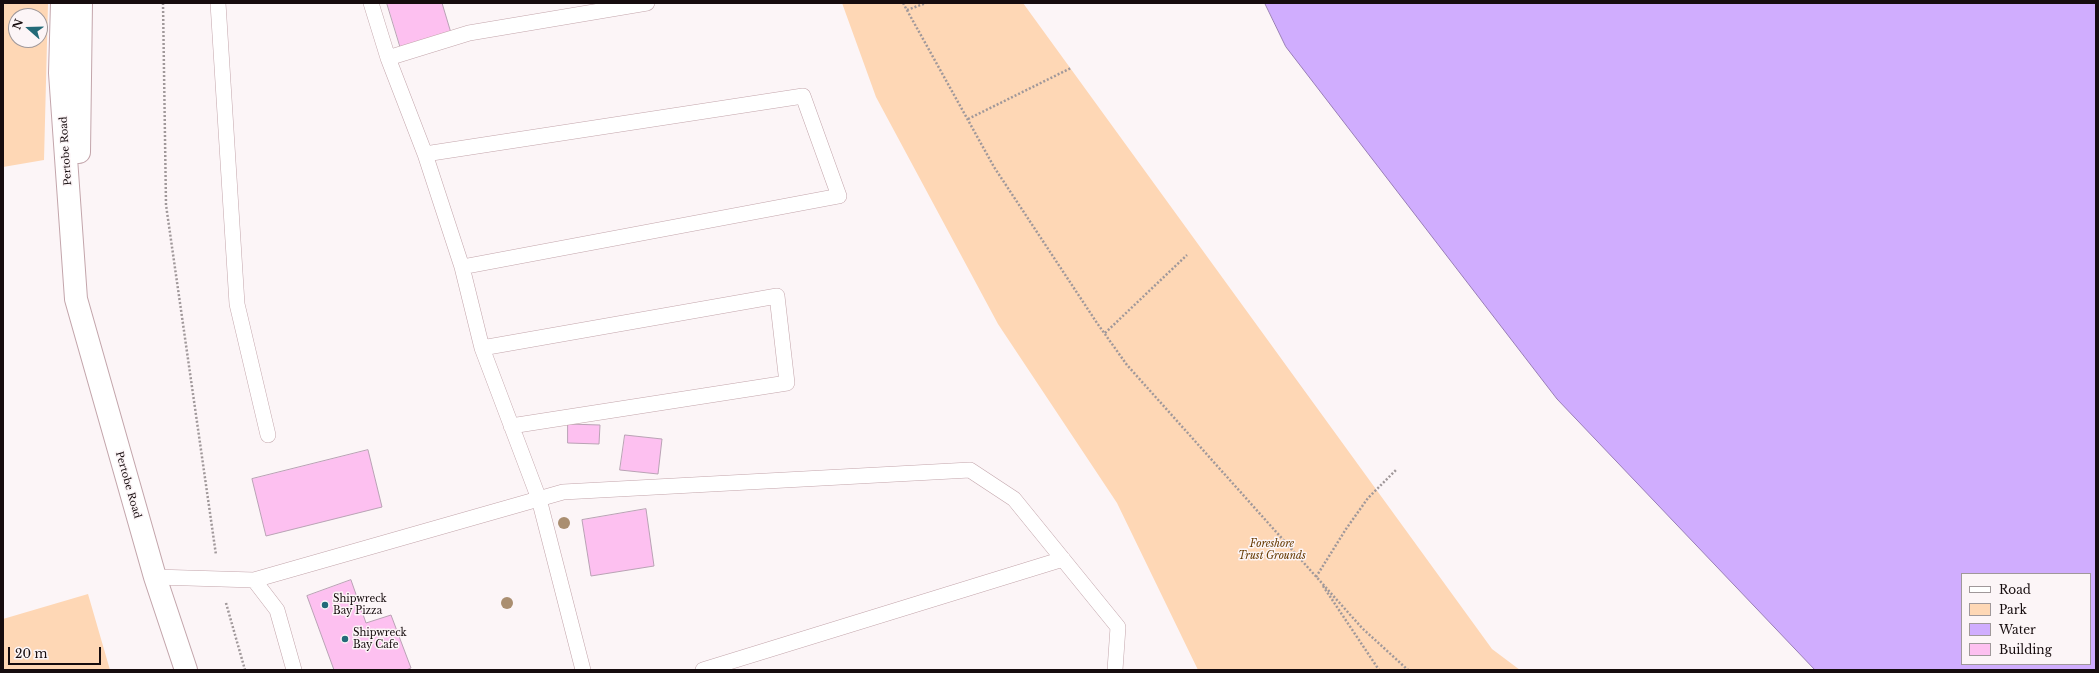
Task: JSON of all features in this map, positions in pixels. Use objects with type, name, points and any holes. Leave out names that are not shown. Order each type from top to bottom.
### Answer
[{"type":"street","name":"Pertobe Road","points":[[62,3],[60,73],[76,299],[155,577],[186,670]]},
{"type":"street","name":"Pertobe Road","points":[[76,299],[81,3]]},
{"type":"lane","points":[[218,3],[237,304],[268,435]]},
{"type":"lane","points":[[371,3],[388,58],[425,154],[462,267],[482,348],[539,499],[583,670]]},
{"type":"lane","points":[[388,58],[469,33],[648,3]]},
{"type":"lane","points":[[425,154],[803,96],[839,196],[462,267]]},
{"type":"lane","points":[[482,348],[777,296],[787,383],[511,426]]},
{"type":"lane","points":[[155,577],[254,580],[564,492],[970,470],[1014,499],[1118,627],[1114,670]]},
{"type":"lane","points":[[703,670],[1063,559]]},
{"type":"lane","points":[[254,580],[277,610],[294,670]]},
{"type":"path","points":[[163,3],[166,205],[219,578],[245,670]]},
{"type":"path","points":[[903,3],[994,167],[1127,365],[1362,628],[1408,670]]},
{"type":"path","points":[[907,10],[926,3]]},
{"type":"path","points":[[968,119],[1070,68]]},
{"type":"path","points":[[1105,333],[1187,255]]},
{"type":"path","points":[[1316,576],[1368,498],[1397,470]]},
{"type":"path","points":[[1316,576],[1379,670]]},
{"type":"green space","points":[[3,3],[48,3],[48,8],[8,8],[8,48],[47,48],[44,160],[3,167]]},
{"type":"green space","name":"Foreshore Trust Grounds","points":[[842,3],[1023,3],[1492,649],[1520,670],[1198,670],[1117,503],[998,324],[876,97]]},
{"type":"green space","points":[[88,594],[110,670],[3,670],[3,619]]},
{"type":"water","points":[[1265,3],[2096,3],[2096,670],[1815,670],[1557,399],[1286,47]]},
{"type":"building","points":[[387,3],[442,3],[451,33],[401,49]]},
{"type":"building","points":[[568,424],[600,425],[599,444],[568,443]]},
{"type":"building","points":[[625,435],[662,439],[658,474],[620,470]]},
{"type":"building","points":[[368,450],[382,507],[266,536],[252,479]]},
{"type":"building","points":[[646,509],[654,566],[591,576],[582,520]]},
{"type":"building","points":[[351,580],[366,623],[391,615],[411,668],[406,670],[334,670],[307,596]]},
{"type":"place","name":"Shipwreck Bay Pizza","points":[[325,605]]},
{"type":"place","name":"Shipwreck Bay Cafe","points":[[345,639]]}]
